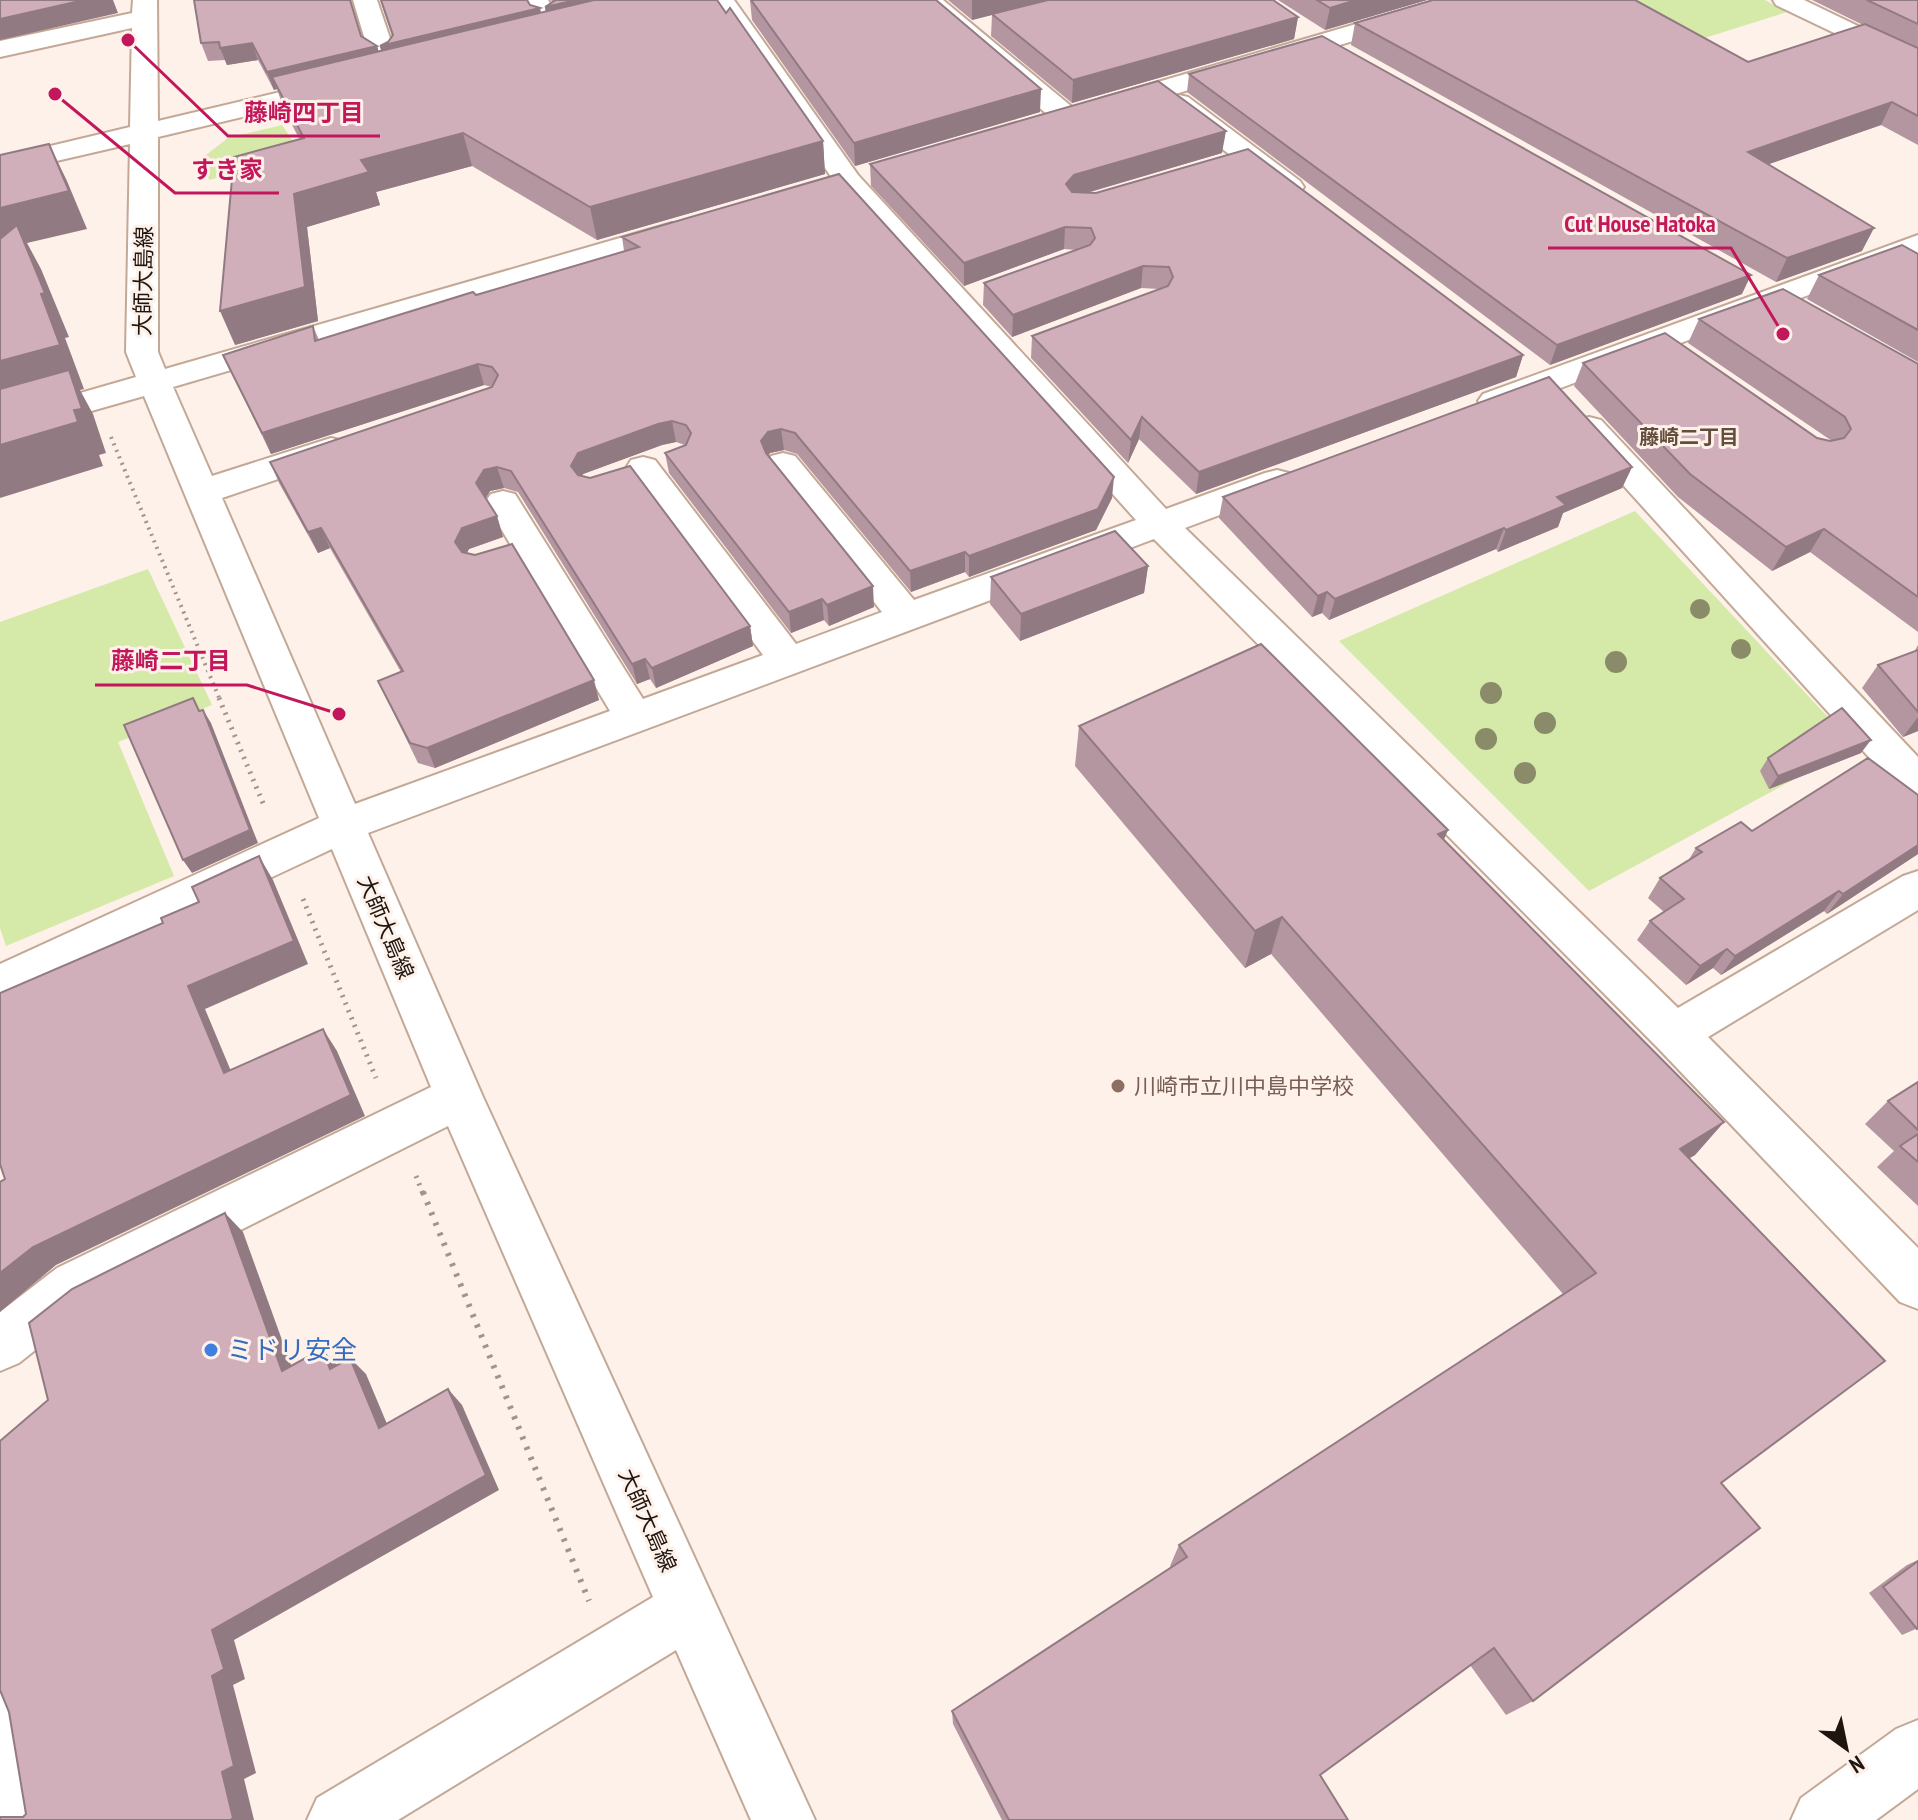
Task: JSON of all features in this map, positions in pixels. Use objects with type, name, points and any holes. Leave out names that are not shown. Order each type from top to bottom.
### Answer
[{"type":"street","points":[[365,0],[379,70]]},
{"type":"street","points":[[722,0],[847,181],[974,296],[1022,348],[1160,524],[1674,1034],[1918,1284]]},
{"type":"street","points":[[928,0],[1067,117]]},
{"type":"street","points":[[1037,126],[1465,0]]},
{"type":"street","points":[[1785,0],[1918,65]]},
{"type":"street","points":[[0,49],[145,9]]},
{"type":"street","name":"大師大島線","points":[[145,9],[142,352],[459,1097],[783,1820]]},
{"type":"street","points":[[523,31],[554,14]]},
{"type":"street","points":[[1291,22],[1362,64]]},
{"type":"street","points":[[967,32],[994,25]]},
{"type":"street","points":[[1877,44],[1904,35]]},
{"type":"street","points":[[0,144],[144,122],[379,70],[411,47]]},
{"type":"street","points":[[1161,90],[1234,161],[1312,204]]},
{"type":"street","points":[[0,166],[144,122]]},
{"type":"street","points":[[0,427],[710,221]]},
{"type":"street","points":[[1465,412],[1536,372],[1671,349],[1776,299],[1918,244]]},
{"type":"street","points":[[1536,372],[1918,784]]},
{"type":"street","points":[[202,492],[368,437]]},
{"type":"street","points":[[607,481],[659,462],[788,661]]},
{"type":"street","points":[[783,464],[907,617]]},
{"type":"street","points":[[0,985],[343,825],[1304,471]]},
{"type":"street","points":[[503,502],[634,718]]},
{"type":"street","points":[[494,557],[529,545]]},
{"type":"street","points":[[1674,1034],[1918,888]]},
{"type":"street","points":[[0,1345],[75,1286],[459,1097]]},
{"type":"street","points":[[339,1820],[688,1609]]},
{"type":"street","points":[[3,1721],[20,1820]]},
{"type":"street","points":[[1823,1820],[1918,1751]]},
{"type":"path","points":[[108,429],[595,1616]]},
{"type":"green space","points":[[1616,0],[1765,0],[1787,12],[1692,42]]},
{"type":"green space","points":[[282,125],[303,156],[209,180],[202,158],[228,138]]},
{"type":"green space","points":[[1635,511],[1855,746],[1589,891],[1339,641]]},
{"type":"green space","points":[[148,569],[212,705],[118,742],[174,876],[6,946],[0,928],[0,622]]},
{"type":"building","points":[[0,0],[84,0],[0,19]]},
{"type":"building","points":[[194,0],[350,0],[361,36],[377,46],[267,72],[252,43],[220,48],[219,42],[201,43]]},
{"type":"building","points":[[381,0],[527,0],[530,5],[540,8],[380,46],[393,35]]},
{"type":"building","points":[[556,0],[576,0],[545,7]]},
{"type":"building","points":[[594,0],[717,0],[726,13],[730,8],[823,141],[590,207],[463,133],[361,160],[369,172],[294,194],[305,287],[220,311],[234,157],[304,138],[272,77]]},
{"type":"building","points":[[751,0],[936,0],[1041,89],[854,143]]},
{"type":"building","points":[[1048,0],[1273,0],[1298,17],[1073,80],[992,14]]},
{"type":"building","points":[[1317,0],[1356,0],[1330,8]]},
{"type":"building","points":[[1433,0],[1635,0],[1748,62],[1865,24],[1918,48],[1918,116],[1892,102],[1748,152],[1874,228],[1787,258],[1355,23]]},
{"type":"building","points":[[1867,0],[1918,0],[1918,24]]},
{"type":"building","points":[[1322,36],[1751,275],[1557,345],[1189,74]]},
{"type":"building","points":[[1158,81],[1226,131],[1074,175],[1066,184],[1072,192],[1096,193],[1248,149],[1523,355],[1199,472],[1142,417],[1131,440],[1032,336],[1168,286],[1173,277],[1169,267],[1143,266],[1013,315],[984,283],[1090,245],[1095,238],[1091,228],[1065,227],[964,263],[870,164]]},
{"type":"building","points":[[49,144],[69,191],[0,208],[0,155]]},
{"type":"building","points":[[839,174],[1114,477],[1098,509],[969,556],[965,552],[910,571],[795,433],[781,429],[768,432],[761,441],[766,453],[873,586],[827,605],[822,599],[789,612],[665,453],[686,445],[691,433],[686,425],[672,421],[658,424],[578,453],[571,466],[578,475],[590,478],[630,466],[750,626],[652,668],[645,659],[632,664],[511,471],[497,467],[484,470],[476,483],[497,516],[462,528],[455,542],[462,552],[475,555],[512,544],[594,680],[427,748],[410,743],[378,681],[403,671],[321,528],[308,532],[270,462],[492,387],[498,375],[492,367],[478,364],[262,433],[223,355],[313,326],[315,341],[473,292],[476,295],[639,247],[622,237]]},
{"type":"building","points":[[17,225],[45,293],[41,294],[60,345],[0,361],[0,239]]},
{"type":"building","points":[[1902,245],[1918,254],[1918,330],[1819,275]]},
{"type":"building","points":[[1783,289],[1918,364],[1918,597],[1824,529],[1786,547],[1690,474],[1583,363],[1665,333],[1817,438],[1830,441],[1844,438],[1851,429],[1845,417],[1699,319]]},
{"type":"building","points":[[69,370],[82,409],[74,410],[78,422],[0,445],[0,389]]},
{"type":"building","points":[[1549,377],[1632,467],[1557,497],[1566,505],[1335,599],[1327,592],[1318,596],[1223,497]]},
{"type":"building","points":[[1115,531],[1148,566],[1021,614],[991,577]]},
{"type":"building","points":[[1261,644],[1448,830],[1438,834],[1724,1122],[1680,1149],[1885,1361],[1721,1483],[1760,1528],[1533,1701],[1494,1648],[1320,1775],[1348,1820],[1009,1820],[952,1711],[1187,1557],[1179,1545],[1596,1273],[1282,917],[1255,931],[1079,726]]},
{"type":"building","points":[[1918,650],[1918,712],[1878,665]]},
{"type":"building","points":[[193,698],[199,711],[203,710],[250,830],[183,860],[124,725]]},
{"type":"building","points":[[1842,708],[1871,740],[1778,776],[1768,758]]},
{"type":"building","points":[[1868,758],[1918,795],[1918,845],[1843,894],[1839,891],[1735,956],[1727,949],[1700,966],[1650,921],[1684,899],[1660,878],[1702,852],[1696,848],[1741,822],[1752,831]]},
{"type":"building","points":[[259,856],[294,941],[188,986],[224,1073],[323,1029],[351,1095],[33,1247],[0,1273],[0,1182],[5,1179],[0,1164],[0,993],[163,923],[161,918],[199,902],[192,887]]},
{"type":"building","points":[[1918,1082],[1918,1130],[1888,1101]]},
{"type":"building","points":[[1918,1134],[1918,1162],[1900,1146]]},
{"type":"building","points":[[225,1213],[282,1371],[322,1349],[330,1369],[350,1358],[379,1428],[448,1389],[486,1475],[212,1630],[224,1669],[212,1676],[234,1766],[222,1772],[233,1818],[0,1820],[0,1817],[23,1817],[26,1814],[9,1712],[0,1690],[0,1441],[48,1400],[29,1323],[72,1289]]},
{"type":"building","points":[[1918,1561],[1918,1628],[1917,1629],[1883,1587]]},
{"type":"place","name":"藤崎四丁目","points":[[128,40]]},
{"type":"place","name":"すき家","points":[[55,94]]},
{"type":"place","name":"Cut House Hatoka","points":[[1783,334]]},
{"type":"place","name":"藤崎二丁目","points":[[339,714]]},
{"type":"place","name":"川崎市立川中島中学校","points":[[1118,1086]]},
{"type":"place","name":"ミドリ安全","points":[[211,1350]]},
{"type":"district","name":"藤崎二丁目","points":[[1689,437]]}]
